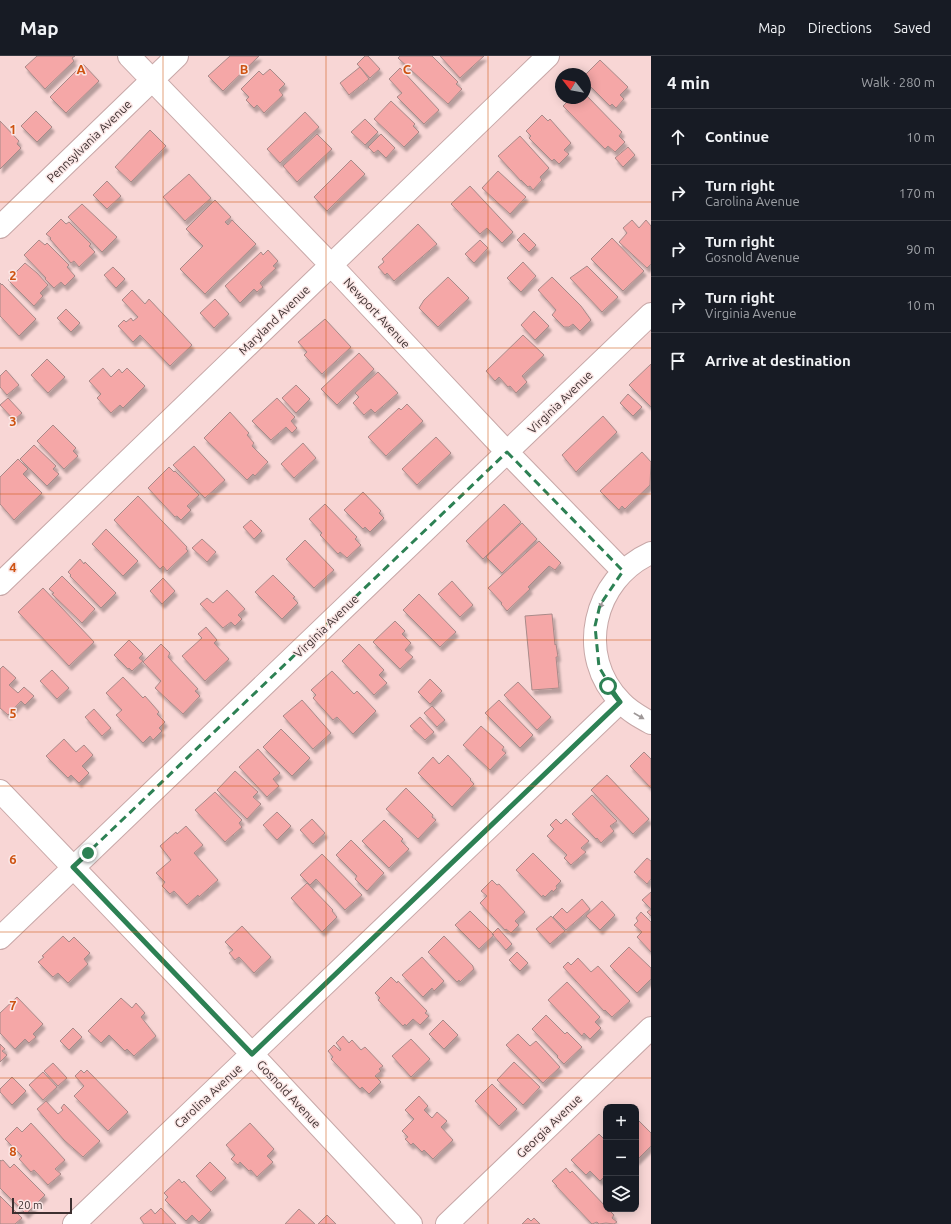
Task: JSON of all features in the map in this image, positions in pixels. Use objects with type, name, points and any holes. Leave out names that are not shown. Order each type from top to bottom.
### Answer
[{"type":"street","name":"Newport Avenue","points":[[129,56],[331,265],[507,452],[623,571]]},
{"type":"street","name":"Pennsylvania Avenue","points":[[0,227],[177,56]]},
{"type":"street","name":"Maryland Avenue","points":[[0,584],[548,56]]},
{"type":"street","name":"Virginia Avenue","points":[[0,938],[651,314]]},
{"type":"street","points":[[651,553],[640,558],[623,571],[610,587],[600,605],[595,626],[595,646],[599,667],[608,686],[620,702],[636,715],[651,723]]},
{"type":"street","name":"Carolina Avenue","points":[[74,1224],[620,702]]},
{"type":"street","name":"Gosnold Avenue","points":[[0,791],[252,1054],[412,1224]]},
{"type":"street","name":"Georgia Avenue","points":[[447,1224],[651,1028]]},
{"type":"highlighted area","points":[[507,452],[623,571],[600,605],[595,626],[599,667],[620,702],[252,1054],[73,867]]},
{"type":"building","points":[[37,56],[75,56],[72,58],[74,61],[45,89],[25,67]]},
{"type":"building","points":[[230,56],[259,56],[223,91],[208,76]]},
{"type":"building","points":[[365,56],[368,56],[380,69],[370,78],[357,64]]},
{"type":"building","points":[[400,56],[432,56],[458,82],[456,84],[462,89],[448,104],[398,58]]},
{"type":"building","points":[[440,56],[484,56],[460,78]]},
{"type":"building","points":[[600,60],[628,87],[620,95],[624,99],[616,108],[612,104],[610,106],[591,87],[591,69]]},
{"type":"building","points":[[83,64],[99,81],[66,113],[50,97]]},
{"type":"building","points":[[360,67],[369,79],[349,95],[340,83]]},
{"type":"building","points":[[400,68],[439,110],[424,124],[397,97],[402,93],[389,79]]},
{"type":"building","points":[[270,69],[285,84],[279,90],[283,95],[264,113],[257,105],[254,108],[246,100],[249,97],[241,89],[259,71],[263,75]]},
{"type":"building","points":[[591,100],[622,132],[619,136],[625,142],[615,152],[608,146],[605,149],[563,106],[565,104],[591,104]]},
{"type":"building","points":[[391,101],[415,124],[413,126],[419,132],[404,147],[374,119]]},
{"type":"building","points":[[36,111],[52,127],[37,142],[21,126]]},
{"type":"building","points":[[305,112],[319,127],[280,163],[267,149]]},
{"type":"building","points":[[542,115],[548,121],[550,119],[571,143],[564,150],[569,154],[559,164],[554,159],[552,161],[529,138],[531,136],[526,131]]},
{"type":"building","points":[[365,119],[378,132],[365,145],[351,132]]},
{"type":"building","points":[[0,121],[19,141],[17,144],[21,148],[0,169]]},
{"type":"building","points":[[150,130],[166,146],[131,182],[115,167]]},
{"type":"building","points":[[317,134],[332,149],[297,182],[283,166]]},
{"type":"building","points":[[381,134],[395,148],[386,158],[378,150],[374,153],[368,147]]},
{"type":"building","points":[[520,136],[549,168],[540,177],[542,180],[533,190],[530,186],[528,187],[521,181],[498,156]]},
{"type":"building","points":[[628,147],[635,155],[623,167],[615,158]]},
{"type":"building","points":[[351,160],[365,174],[327,211],[314,197]]},
{"type":"building","points":[[498,171],[526,197],[510,214],[482,188]]},
{"type":"building","points":[[189,174],[211,198],[185,221],[163,197]]},
{"type":"building","points":[[107,181],[121,196],[107,209],[93,195]]},
{"type":"building","points":[[470,186],[513,232],[502,243],[487,228],[480,234],[451,204]]},
{"type":"building","points":[[215,200],[231,217],[225,222],[228,225],[232,220],[256,244],[205,294],[180,269],[203,246],[186,229]]},
{"type":"building","points":[[82,204],[117,237],[102,252],[68,217]]},
{"type":"building","points":[[61,219],[66,224],[69,222],[91,244],[89,246],[95,252],[79,267],[74,261],[71,263],[46,234]]},
{"type":"building","points":[[632,220],[639,228],[646,220],[651,226],[651,264],[647,268],[619,242],[627,233],[623,228]]},
{"type":"building","points":[[418,224],[437,244],[394,281],[387,273],[385,275],[378,267],[384,262],[382,259]]},
{"type":"building","points":[[524,233],[536,245],[529,252],[517,240]]},
{"type":"building","points":[[612,238],[644,271],[623,291],[591,259]]},
{"type":"building","points":[[39,240],[45,245],[47,243],[69,265],[67,267],[75,276],[65,286],[61,282],[54,288],[24,255]]},
{"type":"building","points":[[480,240],[488,248],[474,263],[465,254]]},
{"type":"building","points":[[268,250],[278,261],[273,266],[276,268],[260,283],[263,287],[257,292],[254,289],[240,303],[225,286],[261,252],[263,255]]},
{"type":"building","points":[[523,262],[536,276],[521,292],[507,278]]},
{"type":"building","points":[[25,263],[48,285],[40,293],[43,296],[34,306],[8,280]]},
{"type":"building","points":[[587,266],[618,297],[602,312],[570,278]]},
{"type":"building","points":[[113,267],[125,279],[116,288],[104,275]]},
{"type":"building","points":[[448,277],[469,298],[438,327],[419,308],[424,300]]},
{"type":"building","points":[[552,277],[581,306],[591,320],[580,331],[573,324],[569,327],[564,327],[552,315],[556,310],[538,290]]},
{"type":"building","points":[[0,283],[36,319],[19,336],[0,316]]},
{"type":"building","points":[[132,290],[145,304],[149,299],[192,345],[170,366],[140,335],[133,342],[118,326],[124,320],[126,322],[131,318],[133,321],[138,317],[122,300]]},
{"type":"building","points":[[215,299],[229,314],[214,328],[200,313]]},
{"type":"building","points":[[66,309],[80,323],[71,332],[57,318]]},
{"type":"building","points":[[534,311],[549,326],[535,340],[521,325]]},
{"type":"building","points":[[325,319],[351,347],[322,374],[304,355],[307,352],[298,342]]},
{"type":"building","points":[[523,335],[544,355],[522,376],[527,382],[516,393],[499,377],[495,381],[486,371]]},
{"type":"building","points":[[359,353],[374,369],[337,405],[321,389]]},
{"type":"building","points":[[47,359],[65,377],[48,393],[31,375]]},
{"type":"building","points":[[651,364],[651,407],[629,385]]},
{"type":"building","points":[[103,368],[111,377],[119,369],[122,373],[127,368],[145,386],[123,408],[120,405],[111,413],[97,398],[101,394],[89,381]]},
{"type":"building","points":[[6,370],[19,385],[7,395],[0,387],[0,376]]},
{"type":"building","points":[[378,372],[398,393],[375,413],[371,409],[364,415],[353,403],[359,397],[355,393]]},
{"type":"building","points":[[296,385],[310,399],[296,413],[282,398]]},
{"type":"building","points":[[628,394],[642,407],[633,416],[620,403]]},
{"type":"building","points":[[8,398],[22,413],[14,420],[0,405]]},
{"type":"building","points":[[277,398],[295,417],[291,421],[297,428],[292,433],[286,427],[271,440],[252,421]]},
{"type":"building","points":[[407,404],[423,421],[386,456],[368,437],[399,408],[401,410]]},
{"type":"building","points":[[230,412],[249,433],[247,435],[254,443],[252,446],[268,462],[255,476],[253,474],[247,480],[204,438]]},
{"type":"building","points":[[603,416],[617,432],[576,472],[562,455]]},
{"type":"building","points":[[53,425],[76,448],[73,451],[78,456],[64,469],[37,441]]},
{"type":"building","points":[[436,437],[451,453],[417,485],[402,469]]},
{"type":"building","points":[[303,443],[316,458],[294,478],[281,464]]},
{"type":"building","points":[[34,445],[56,466],[53,469],[59,474],[47,486],[20,459]]},
{"type":"building","points":[[194,446],[225,480],[205,498],[173,465]]},
{"type":"building","points":[[642,452],[651,462],[650,485],[625,509],[622,506],[619,510],[600,491]]},
{"type":"building","points":[[18,459],[28,469],[23,474],[42,493],[14,520],[0,504],[0,477]]},
{"type":"building","points":[[169,467],[199,495],[187,506],[191,510],[181,520],[177,516],[175,517],[148,488]]},
{"type":"building","points":[[363,492],[381,511],[379,513],[384,518],[370,532],[365,527],[363,529],[344,510]]},
{"type":"building","points":[[138,496],[187,547],[186,549],[188,551],[167,571],[163,566],[160,569],[114,520]]},
{"type":"building","points":[[325,504],[357,537],[355,539],[361,545],[347,558],[340,552],[338,554],[320,535],[322,533],[309,519]]},
{"type":"building","points":[[504,504],[521,522],[483,559],[466,541]]},
{"type":"building","points":[[251,520],[262,531],[254,539],[243,527]]},
{"type":"building","points":[[522,523],[537,539],[502,573],[486,557]]},
{"type":"building","points":[[106,529],[138,561],[123,576],[92,544]]},
{"type":"building","points":[[202,539],[216,552],[207,562],[192,548]]},
{"type":"building","points":[[305,540],[334,570],[314,588],[286,559]]},
{"type":"building","points":[[539,541],[561,563],[555,570],[549,566],[528,587],[530,589],[507,611],[501,604],[502,603],[488,588]]},
{"type":"building","points":[[80,559],[84,564],[85,562],[116,593],[101,608],[70,576],[71,575],[68,572]]},
{"type":"building","points":[[273,575],[295,597],[293,598],[298,603],[282,619],[255,592]]},
{"type":"building","points":[[62,576],[95,609],[82,623],[52,594],[54,593],[49,589]]},
{"type":"building","points":[[163,578],[175,591],[162,604],[150,591]]},
{"type":"building","points":[[452,581],[473,605],[460,617],[438,594]]},
{"type":"building","points":[[43,588],[94,642],[69,666],[18,612]]},
{"type":"building","points":[[227,590],[245,609],[238,615],[242,619],[235,626],[231,622],[223,628],[200,604],[207,598],[213,603]]},
{"type":"building","points":[[419,594],[456,632],[440,647],[403,610]]},
{"type":"building","points":[[552,614],[555,645],[556,644],[558,657],[556,657],[559,688],[532,690],[525,616]]},
{"type":"building","points":[[395,621],[405,631],[402,634],[411,643],[405,650],[413,657],[400,669],[373,642]]},
{"type":"building","points":[[206,627],[217,640],[214,643],[229,659],[205,681],[182,656],[202,638],[198,634]]},
{"type":"building","points":[[129,640],[143,654],[139,658],[143,661],[132,671],[114,655]]},
{"type":"building","points":[[161,644],[170,653],[168,657],[198,689],[195,691],[200,696],[183,714],[155,688],[161,681],[143,662]]},
{"type":"building","points":[[359,644],[384,670],[379,675],[387,683],[374,695],[342,661]]},
{"type":"building","points":[[3,666],[16,678],[9,685],[18,693],[24,687],[34,696],[25,705],[21,701],[8,715],[0,708],[0,669]]},
{"type":"building","points":[[52,670],[69,688],[57,699],[40,681]]},
{"type":"building","points":[[332,671],[354,694],[357,691],[376,711],[353,734],[337,717],[333,720],[313,698],[316,695],[311,690]]},
{"type":"building","points":[[123,677],[143,698],[145,696],[159,712],[157,714],[165,722],[159,728],[162,731],[153,740],[150,736],[143,743],[116,715],[122,710],[106,693]]},
{"type":"building","points":[[430,679],[442,691],[430,704],[418,692]]},
{"type":"building","points":[[518,682],[551,717],[537,730],[504,695]]},
{"type":"building","points":[[302,700],[331,733],[313,749],[283,716]]},
{"type":"building","points":[[499,700],[533,735],[520,748],[485,713]]},
{"type":"building","points":[[432,706],[445,720],[437,727],[424,713]]},
{"type":"building","points":[[94,709],[111,728],[102,736],[85,717]]},
{"type":"building","points":[[420,717],[434,732],[425,740],[410,726]]},
{"type":"building","points":[[481,726],[504,747],[502,750],[506,753],[490,770],[463,745]]},
{"type":"building","points":[[281,729],[310,758],[292,776],[263,747]]},
{"type":"building","points":[[64,739],[76,752],[84,745],[93,755],[82,766],[89,773],[79,783],[71,775],[68,778],[46,756]]},
{"type":"building","points":[[258,749],[280,773],[273,779],[279,786],[267,797],[239,767]]},
{"type":"building","points":[[644,752],[651,759],[651,788],[630,766]]},
{"type":"building","points":[[448,755],[474,784],[452,807],[418,773],[433,757],[439,764]]},
{"type":"building","points":[[235,771],[258,792],[253,797],[261,804],[247,819],[217,790]]},
{"type":"building","points":[[607,775],[649,819],[633,834],[591,790]]},
{"type":"building","points":[[406,788],[433,815],[432,817],[436,820],[418,839],[386,809]]},
{"type":"building","points":[[215,792],[242,820],[239,823],[242,827],[225,842],[195,810]]},
{"type":"building","points":[[592,795],[617,821],[610,826],[614,831],[601,843],[572,814]]},
{"type":"building","points":[[277,812],[291,826],[277,840],[263,825]]},
{"type":"building","points":[[312,819],[325,833],[313,844],[300,830]]},
{"type":"building","points":[[556,819],[561,824],[566,819],[589,841],[581,848],[586,852],[571,865],[564,858],[567,855],[547,836],[554,829],[550,825]]},
{"type":"building","points":[[384,820],[403,839],[401,841],[409,849],[389,868],[362,841]]},
{"type":"building","points":[[186,826],[203,845],[194,853],[218,880],[199,897],[198,895],[187,905],[174,891],[170,894],[162,886],[165,882],[156,873],[171,860],[160,846],[176,832],[177,834]]},
{"type":"building","points":[[351,840],[384,873],[367,891],[355,879],[357,876],[336,855]]},
{"type":"building","points":[[533,853],[561,881],[553,892],[552,890],[545,897],[543,895],[542,897],[516,870]]},
{"type":"building","points":[[322,854],[362,895],[345,910],[316,879],[310,885],[300,875]]},
{"type":"building","points":[[647,858],[651,861],[651,879],[647,884],[634,872]]},
{"type":"building","points":[[492,880],[497,885],[499,884],[525,912],[515,921],[519,925],[511,933],[506,929],[505,930],[480,903],[487,896],[481,891]]},
{"type":"building","points":[[307,883],[333,910],[332,911],[337,917],[322,932],[291,898]]},
{"type":"building","points":[[651,892],[651,909],[642,900]]},
{"type":"building","points":[[582,899],[590,909],[566,930],[553,917],[562,908],[567,913]]},
{"type":"building","points":[[602,901],[615,915],[600,930],[586,916]]},
{"type":"building","points":[[651,909],[651,916],[647,912]]},
{"type":"building","points":[[470,911],[494,935],[479,949],[455,925]]},
{"type":"building","points":[[641,912],[651,922],[651,952],[637,937],[642,932],[634,925],[638,921],[636,918]]},
{"type":"building","points":[[551,916],[565,931],[550,944],[536,929]]},
{"type":"building","points":[[242,926],[271,957],[254,973],[239,957],[235,960],[229,953],[233,950],[225,942]]},
{"type":"building","points":[[498,928],[512,944],[506,950],[492,934]]},
{"type":"building","points":[[63,936],[69,942],[74,937],[90,953],[84,959],[88,964],[68,983],[58,973],[53,977],[38,962],[44,957],[42,956]]},
{"type":"building","points":[[444,936],[473,966],[474,969],[460,982],[459,980],[457,982],[428,952]]},
{"type":"building","points":[[629,947],[651,968],[651,979],[637,993],[610,966]]},
{"type":"building","points":[[517,952],[528,963],[520,971],[509,960]]},
{"type":"building","points":[[422,957],[444,981],[434,991],[432,988],[423,997],[402,975]]},
{"type":"building","points":[[578,958],[591,972],[598,966],[630,1001],[612,1017],[605,1010],[604,1011],[563,967],[568,962],[571,965]]},
{"type":"building","points":[[391,977],[397,983],[398,981],[427,1011],[425,1013],[429,1016],[420,1025],[413,1019],[406,1026],[405,1024],[403,1026],[378,1000],[380,998],[375,993]]},
{"type":"building","points":[[567,982],[600,1017],[595,1022],[601,1028],[590,1039],[584,1033],[582,1036],[548,1000]]},
{"type":"building","points":[[17,997],[43,1024],[33,1034],[36,1037],[29,1043],[25,1039],[15,1049],[0,1033],[0,1013]]},
{"type":"building","points":[[121,998],[132,1008],[136,1003],[145,1013],[141,1017],[156,1036],[134,1056],[127,1049],[125,1051],[109,1035],[101,1043],[88,1031]]},
{"type":"building","points":[[546,1015],[565,1034],[567,1032],[582,1047],[564,1064],[532,1029]]},
{"type":"building","points":[[443,1020],[458,1035],[444,1049],[429,1034]]},
{"type":"building","points":[[73,1028],[82,1037],[69,1050],[60,1041]]},
{"type":"building","points":[[518,1034],[530,1046],[536,1041],[560,1067],[543,1083],[506,1045]]},
{"type":"building","points":[[343,1036],[349,1043],[352,1040],[361,1050],[365,1047],[383,1066],[379,1069],[381,1071],[375,1076],[381,1082],[369,1094],[362,1087],[360,1089],[331,1059],[333,1057],[328,1051],[334,1045],[340,1051],[341,1049],[336,1043]]},
{"type":"building","points":[[411,1039],[430,1059],[411,1077],[392,1056]]},
{"type":"building","points":[[0,1044],[5,1049],[2,1051],[7,1055],[0,1062]]},
{"type":"building","points":[[514,1062],[540,1087],[523,1105],[497,1080]]},
{"type":"building","points":[[53,1063],[67,1078],[58,1086],[44,1071]]},
{"type":"building","points":[[81,1070],[84,1073],[87,1070],[128,1112],[108,1131],[74,1096],[84,1086],[75,1076]]},
{"type":"building","points":[[43,1072],[57,1087],[43,1100],[29,1085]]},
{"type":"building","points":[[12,1077],[26,1091],[12,1105],[0,1092],[0,1089]]},
{"type":"building","points":[[492,1084],[517,1109],[499,1126],[475,1101]]},
{"type":"building","points":[[419,1096],[428,1106],[424,1110],[432,1118],[437,1112],[447,1121],[441,1127],[453,1140],[433,1159],[424,1150],[422,1152],[413,1143],[411,1145],[405,1139],[408,1137],[402,1131],[414,1119],[405,1110]]},
{"type":"building","points":[[46,1101],[58,1114],[63,1110],[61,1108],[64,1104],[100,1141],[83,1157],[64,1140],[37,1109]]},
{"type":"building","points":[[639,1121],[651,1133],[651,1146],[639,1158]]},
{"type":"building","points":[[31,1123],[65,1160],[55,1169],[61,1174],[48,1185],[34,1170],[31,1172],[19,1159],[22,1156],[5,1139],[17,1127],[22,1132]]},
{"type":"building","points":[[250,1123],[274,1149],[267,1156],[273,1162],[257,1177],[251,1170],[249,1171],[240,1162],[238,1165],[231,1159],[235,1155],[226,1145]]},
{"type":"building","points":[[599,1134],[603,1138],[603,1178],[600,1181],[590,1171],[586,1175],[571,1160]]},
{"type":"building","points":[[0,1160],[3,1160],[10,1168],[14,1164],[45,1195],[26,1214],[0,1188]]},
{"type":"building","points":[[210,1162],[226,1178],[211,1192],[196,1176]]},
{"type":"building","points":[[566,1168],[570,1173],[572,1171],[603,1204],[603,1212],[611,1212],[614,1215],[612,1218],[617,1222],[614,1224],[599,1224],[597,1222],[592,1224],[552,1181]]},
{"type":"building","points":[[179,1179],[182,1183],[184,1181],[211,1210],[199,1222],[192,1215],[186,1221],[165,1200],[168,1197],[164,1193]]},
{"type":"building","points":[[0,1196],[22,1218],[15,1224],[0,1224]]},
{"type":"building","points":[[161,1208],[176,1224],[144,1224],[140,1218],[151,1209],[155,1214]]},
{"type":"building","points":[[299,1209],[315,1224],[285,1224]]},
{"type":"building","points":[[327,1215],[336,1224],[318,1224]]},
{"type":"building","points":[[528,1218],[531,1221],[534,1218],[540,1224],[522,1224]]},
{"type":"route","points":[[88,853],[73,867],[252,1054],[620,702],[608,686]]}]
